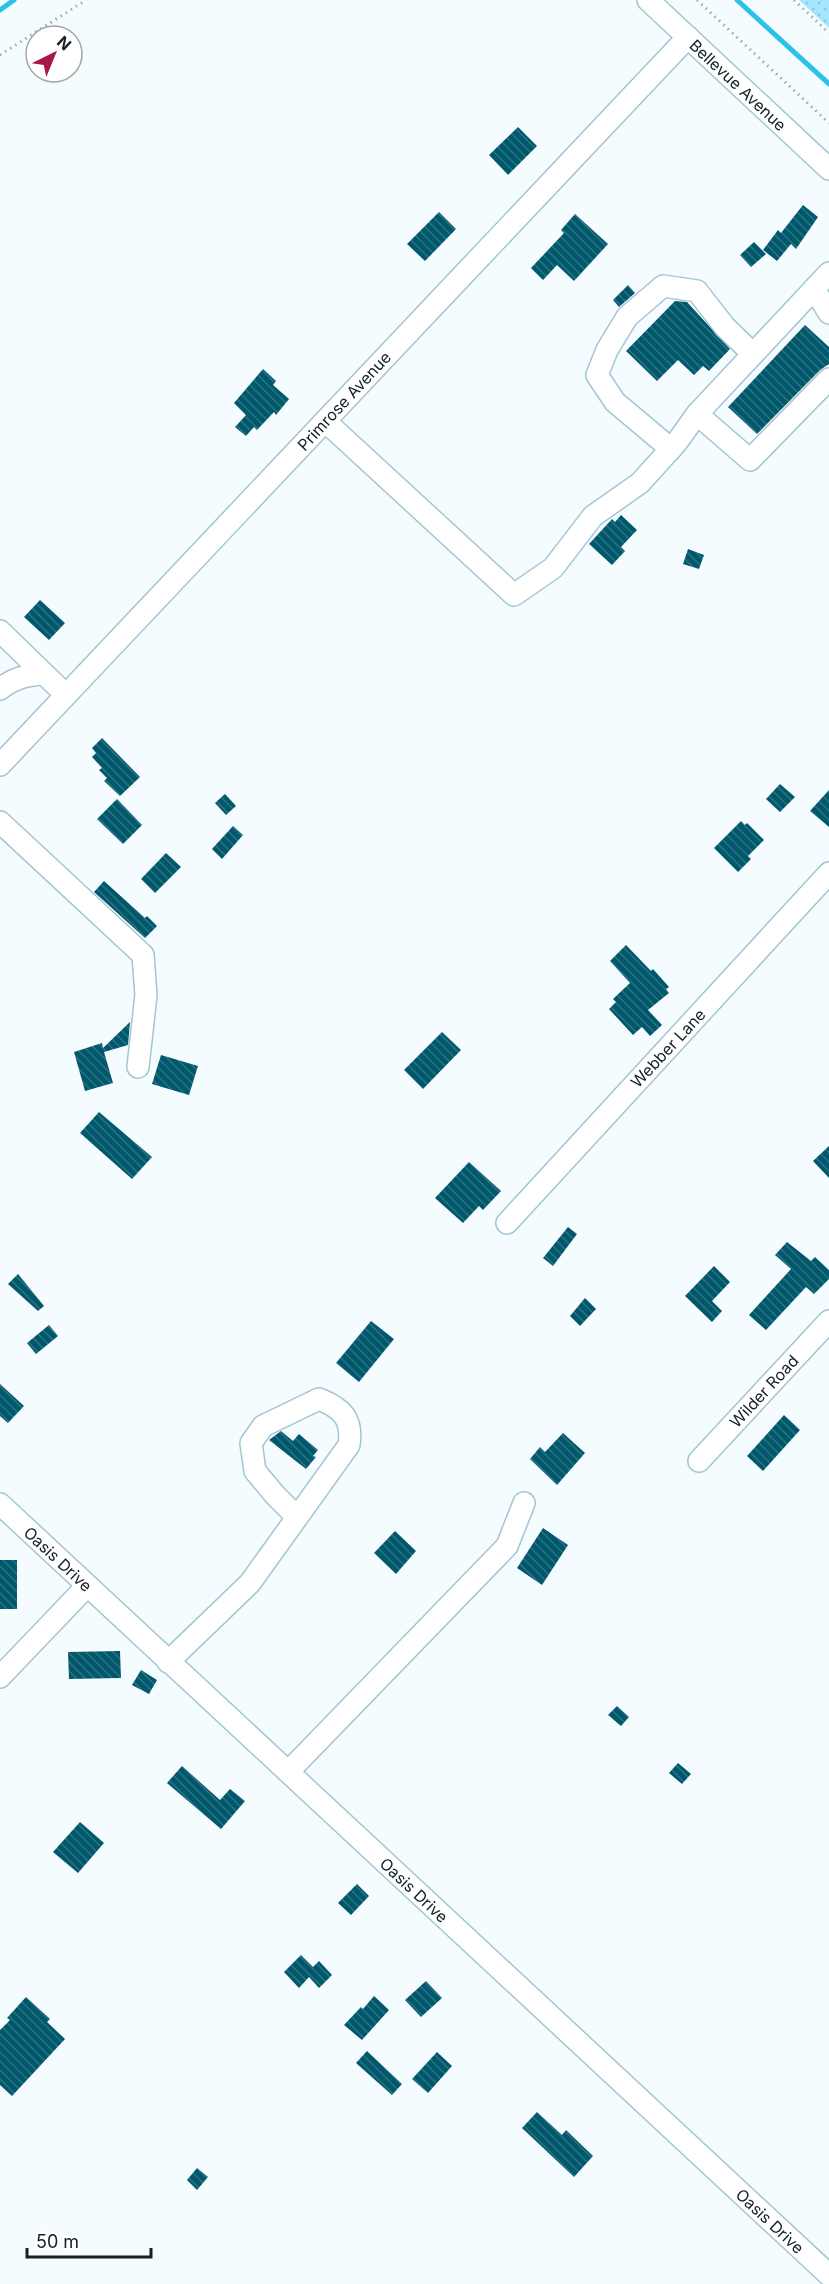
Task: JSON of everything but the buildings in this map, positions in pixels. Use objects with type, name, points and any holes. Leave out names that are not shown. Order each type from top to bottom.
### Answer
[{"type":"street","name":"Bellevue Avenue","points":[[648,0],[829,169]]},
{"type":"street","name":"Primrose Avenue","points":[[0,765],[688,37]]},
{"type":"street","points":[[325,421],[514,595],[553,568],[593,516],[640,483],[671,449],[697,414],[829,273]]},
{"type":"street","points":[[671,449],[615,402],[597,375],[607,350],[627,317],[663,286],[697,291],[725,327],[753,354]]},
{"type":"street","points":[[814,289],[829,313]]},
{"type":"street","points":[[697,414],[750,460],[829,379]]},
{"type":"street","points":[[0,631],[66,695]]},
{"type":"street","points":[[0,689],[11,681],[27,675],[44,674]]},
{"type":"street","points":[[0,822],[143,955],[146,995],[138,1067]]},
{"type":"street","name":"Webber Lane","points":[[507,1223],[829,873]]},
{"type":"street","name":"Wilder Road","points":[[699,1461],[829,1321]]},
{"type":"street","points":[[168,1662],[250,1583],[349,1445],[351,1430],[344,1415],[332,1404],[319,1400],[263,1426],[251,1443],[255,1471],[275,1496],[297,1517]]},
{"type":"street","points":[[288,1772],[507,1546],[524,1503]]},
{"type":"street","name":"Oasis Drive","points":[[0,1504],[829,2275]]},
{"type":"street","points":[[0,1677],[87,1586]]},
{"type":"path","points":[[0,54],[86,0]]},
{"type":"path","points":[[697,0],[829,123]]},
{"type":"path","points":[[794,0],[829,33]]},
{"type":"shaded area","points":[[799,0],[829,0],[829,28]]},
{"type":"waterway","points":[[0,10],[14,0]]},
{"type":"waterway","points":[[737,0],[829,84]]}]
